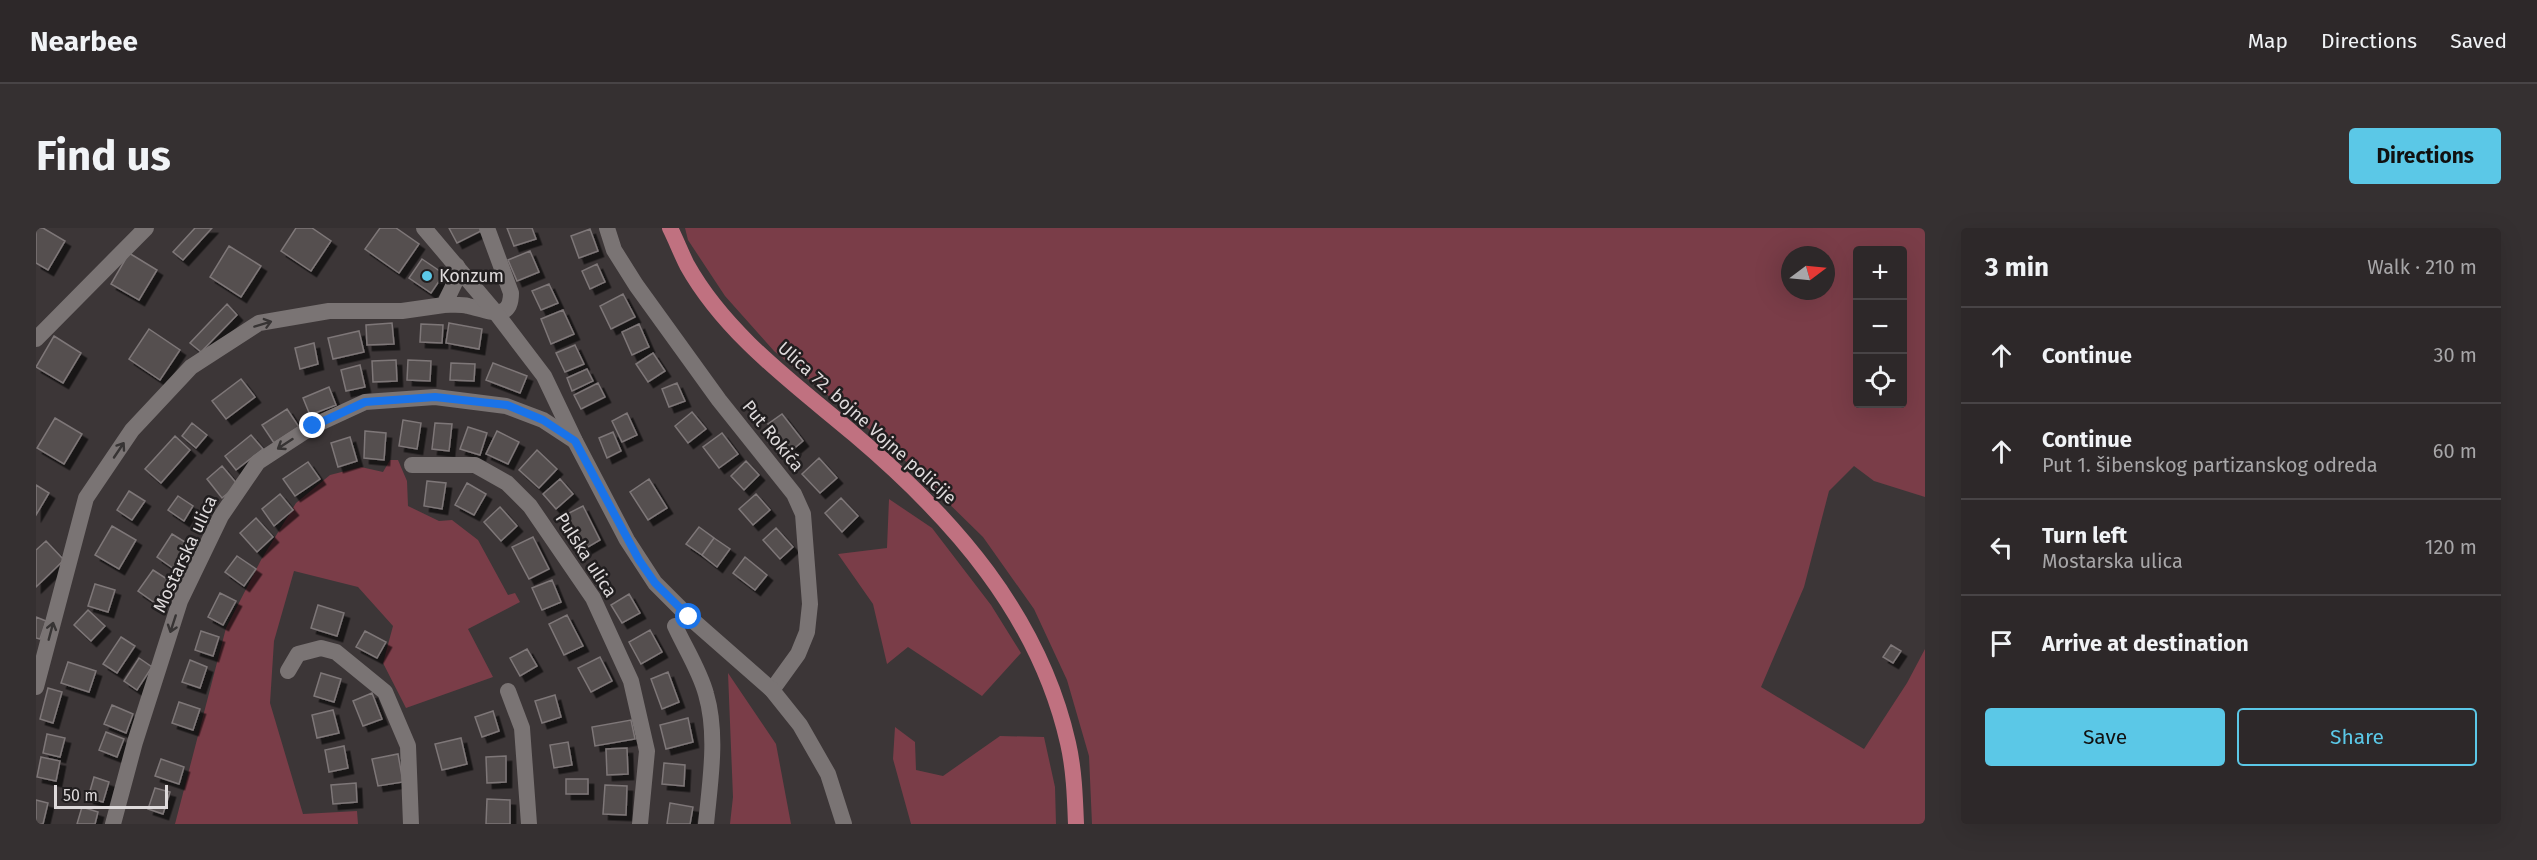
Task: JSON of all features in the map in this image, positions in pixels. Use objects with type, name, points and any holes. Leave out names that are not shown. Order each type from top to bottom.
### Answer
[{"type":"main road","name":"Ulica 72. bojne Vojne policije","points":[[670,228],[687,266],[718,310],[755,349],[903,477],[950,524],[988,569],[1034,647],[1056,701],[1069,744],[1076,824]]},
{"type":"street","points":[[36,339],[146,228]]},
{"type":"street","points":[[424,228],[496,313],[544,376],[575,441],[639,560],[655,583],[689,617],[772,690],[788,708],[814,747],[828,774],[844,824]]},
{"type":"street","points":[[36,687],[86,498],[132,430],[191,367],[259,323],[329,311],[402,311],[444,305],[467,305],[496,313],[507,308],[511,304],[511,293],[487,228]]},
{"type":"street","name":"Put Rokića","points":[[607,228],[615,250],[636,285],[719,400],[794,494],[802,514],[810,604],[807,632],[798,654],[772,690]]},
{"type":"street","points":[[444,305],[456,280],[457,267]]},
{"type":"street","name":"Mostarska ulica","points":[[113,824],[135,742],[180,601],[221,516],[258,462],[313,426],[365,402],[435,397],[507,405],[543,420],[575,441]]},
{"type":"street","name":"Pulska ulica","points":[[412,465],[475,465],[507,483],[530,506],[593,598],[631,681],[647,751],[640,824]]},
{"type":"street","points":[[675,626],[706,691],[711,714],[712,751],[706,824]]},
{"type":"street","points":[[288,671],[298,654],[321,648],[336,652],[385,692],[408,746],[411,824]]},
{"type":"street","points":[[508,691],[522,728],[529,824]]},
{"type":"shaded area","points":[[685,228],[1925,228],[1925,497],[1874,481],[1854,466],[1829,491],[1804,587],[1761,687],[1864,749],[1907,683],[1925,649],[1925,824],[1092,824],[1089,756],[1067,680],[1034,609],[983,537],[892,448],[774,351],[725,296],[688,240]]},
{"type":"shaded area","points":[[390,460],[398,460],[407,481],[408,506],[439,521],[452,520],[478,540],[508,595],[515,593],[520,602],[468,629],[493,677],[406,708],[383,663],[393,626],[358,587],[294,571],[274,641],[270,703],[303,814],[357,811],[358,824],[175,824],[226,628],[261,560],[296,503],[330,475],[361,467],[383,472]]},
{"type":"shaded area","points":[[889,499],[932,528],[991,605],[1021,653],[982,696],[908,647],[887,664],[873,604],[838,554],[887,548]]},
{"type":"shaded area","points":[[728,673],[776,744],[791,824],[730,824],[733,797]]},
{"type":"shaded area","points":[[895,727],[915,742],[916,770],[943,776],[1000,736],[1044,737],[1055,787],[1056,824],[911,824],[893,759]]},
{"type":"building","points":[[36,228],[43,228],[65,241],[48,270],[36,263]]},
{"type":"building","points":[[195,228],[212,228],[183,260],[173,252]]},
{"type":"building","points":[[296,228],[312,228],[331,241],[311,271],[281,251]]},
{"type":"building","points":[[380,228],[396,228],[419,244],[399,273],[365,249]]},
{"type":"building","points":[[449,228],[482,228],[483,230],[457,243]]},
{"type":"building","points":[[507,228],[532,228],[536,239],[514,246]]},
{"type":"building","points":[[590,229],[598,251],[579,258],[571,236]]},
{"type":"building","points":[[229,246],[261,266],[241,297],[210,277]]},
{"type":"building","points":[[530,251],[539,272],[517,281],[508,260]]},
{"type":"building","points":[[129,253],[157,270],[139,300],[111,284]]},
{"type":"building","name":"Konzum","points":[[422,259],[444,274],[431,293],[409,278]]},
{"type":"building","points":[[597,264],[605,282],[590,289],[582,271]]},
{"type":"building","points":[[549,284],[558,303],[541,310],[532,291]]},
{"type":"building","points":[[623,294],[635,317],[611,329],[600,306]]},
{"type":"building","points":[[227,304],[237,315],[201,352],[190,343]]},
{"type":"building","points":[[563,310],[574,334],[551,344],[541,319]]},
{"type":"building","points":[[392,323],[394,344],[367,345],[366,325]]},
{"type":"building","points":[[449,323],[482,329],[479,349],[446,343]]},
{"type":"building","points":[[421,324],[443,325],[442,343],[420,342]]},
{"type":"building","points":[[639,324],[649,347],[632,355],[622,332]]},
{"type":"building","points":[[149,329],[180,350],[160,380],[129,359]]},
{"type":"building","points":[[359,331],[364,352],[333,359],[328,338]]},
{"type":"building","points":[[54,336],[81,353],[63,383],[36,367]]},
{"type":"building","points":[[314,343],[318,364],[300,369],[295,348]]},
{"type":"building","points":[[575,345],[584,364],[565,372],[556,353]]},
{"type":"building","points":[[653,353],[665,371],[648,382],[636,364]]},
{"type":"building","points":[[396,360],[397,381],[373,382],[372,361]]},
{"type":"building","points":[[408,360],[431,361],[430,381],[407,380]]},
{"type":"building","points":[[451,363],[475,364],[474,381],[450,380]]},
{"type":"building","points":[[493,363],[527,376],[520,393],[486,380]]},
{"type":"building","points":[[360,365],[365,387],[346,391],[341,370]]},
{"type":"building","points":[[587,369],[593,381],[572,391],[567,378]]},
{"type":"building","points":[[241,379],[255,397],[226,419],[212,401]]},
{"type":"building","points":[[598,383],[605,397],[581,409],[574,395]]},
{"type":"building","points":[[677,383],[685,401],[669,407],[662,389]]},
{"type":"building","points":[[329,387],[336,405],[310,415],[303,398]]},
{"type":"building","points":[[287,409],[299,427],[274,443],[262,425]]},
{"type":"building","points":[[692,412],[706,429],[688,443],[675,426]]},
{"type":"building","points":[[627,413],[637,435],[622,442],[612,421]]},
{"type":"building","points":[[782,414],[803,441],[790,452],[768,424]]},
{"type":"building","points":[[55,418],[82,434],[64,464],[37,448]]},
{"type":"building","points":[[403,420],[421,423],[417,449],[399,446]]},
{"type":"building","points":[[192,423],[207,435],[196,448],[182,436]]},
{"type":"building","points":[[435,423],[452,424],[449,451],[432,449]]},
{"type":"building","points":[[468,427],[487,433],[480,455],[460,449]]},
{"type":"building","points":[[365,431],[386,433],[384,460],[364,458]]},
{"type":"building","points":[[497,431],[519,442],[508,464],[486,454]]},
{"type":"building","points":[[613,432],[621,451],[607,458],[599,438]]},
{"type":"building","points":[[722,433],[738,454],[719,468],[703,447]]},
{"type":"building","points":[[251,435],[263,449],[236,470],[225,456]]},
{"type":"building","points":[[175,436],[190,450],[161,483],[145,469]]},
{"type":"building","points":[[350,437],[357,461],[338,467],[331,443]]},
{"type":"building","points":[[537,450],[557,469],[539,488],[519,470]]},
{"type":"building","points":[[819,458],[837,478],[820,493],[802,474]]},
{"type":"building","points":[[746,461],[759,475],[744,490],[731,476]]},
{"type":"building","points":[[308,462],[320,479],[295,496],[283,479]]},
{"type":"building","points":[[222,466],[238,485],[222,498],[207,479]]},
{"type":"building","points":[[560,479],[573,494],[556,509],[543,494]]},
{"type":"building","points":[[649,479],[667,508],[648,520],[630,492]]},
{"type":"building","points":[[427,481],[446,483],[442,509],[424,506]]},
{"type":"building","points":[[467,483],[486,494],[474,515],[455,505]]},
{"type":"building","points":[[36,485],[49,493],[36,515]]},
{"type":"building","points":[[129,491],[145,501],[132,520],[117,510]]},
{"type":"building","points":[[280,494],[293,510],[274,526],[262,509]]},
{"type":"building","points":[[756,494],[770,510],[753,525],[739,509]]},
{"type":"building","points":[[178,496],[193,506],[184,521],[168,510]]},
{"type":"building","points":[[841,498],[858,516],[842,532],[825,513]]},
{"type":"building","points":[[583,506],[600,540],[583,550],[565,515]]},
{"type":"building","points":[[500,507],[517,526],[501,541],[484,522]]},
{"type":"building","points":[[256,518],[273,537],[257,552],[240,533]]},
{"type":"building","points":[[112,526],[136,540],[119,569],[95,555]]},
{"type":"building","points":[[699,527],[714,538],[702,555],[686,544]]},
{"type":"building","points":[[776,528],[793,547],[780,559],[763,540]]},
{"type":"building","points":[[172,534],[193,547],[177,571],[157,557]]},
{"type":"building","points":[[533,537],[549,569],[529,579],[512,547]]},
{"type":"building","points":[[714,538],[730,549],[717,567],[702,555]]},
{"type":"building","points":[[46,541],[64,560],[36,587],[36,550]]},
{"type":"building","points":[[237,556],[256,569],[244,586],[225,572]]},
{"type":"building","points":[[745,557],[767,575],[755,590],[733,573]]},
{"type":"building","points":[[153,570],[170,581],[155,603],[138,591]]},
{"type":"building","points":[[552,580],[561,602],[542,610],[532,588]]},
{"type":"building","points":[[95,584],[115,590],[108,612],[88,606]]},
{"type":"building","points":[[220,593],[236,601],[223,625],[208,617]]},
{"type":"building","points":[[629,594],[640,613],[622,623],[611,605]]},
{"type":"building","points":[[318,605],[344,613],[337,636],[311,628]]},
{"type":"building","points":[[88,610],[105,626],[91,641],[74,625]]},
{"type":"building","points":[[567,615],[583,646],[564,655],[549,624]]},
{"type":"building","points":[[36,617],[46,621],[40,639],[36,638]]},
{"type":"building","points":[[650,630],[662,652],[641,664],[629,642]]},
{"type":"building","points":[[201,631],[219,637],[213,656],[195,650]]},
{"type":"building","points":[[365,631],[386,642],[377,658],[356,647]]},
{"type":"building","points":[[121,637],[135,646],[117,673],[103,664]]},
{"type":"building","points":[[1891,645],[1901,651],[1893,663],[1883,657]]},
{"type":"building","points":[[527,649],[537,666],[520,676],[510,658]]},
{"type":"building","points":[[600,657],[612,681],[591,692],[578,668]]},
{"type":"building","points":[[139,658],[152,667],[137,690],[124,681]]},
{"type":"building","points":[[190,660],[207,667],[200,688],[182,682]]},
{"type":"building","points":[[68,662],[96,671],[89,692],[61,683]]},
{"type":"building","points":[[668,672],[679,702],[662,709],[651,679]]},
{"type":"building","points":[[321,673],[341,679],[334,702],[314,696]]},
{"type":"building","points":[[48,688],[62,692],[53,723],[40,719]]},
{"type":"building","points":[[372,693],[382,719],[363,726],[353,701]]},
{"type":"building","points":[[555,695],[561,717],[542,723],[535,701]]},
{"type":"building","points":[[179,702],[200,709],[193,730],[172,723]]},
{"type":"building","points":[[112,705],[133,714],[126,733],[104,724]]},
{"type":"building","points":[[333,710],[339,733],[317,738],[312,715]]},
{"type":"building","points":[[493,711],[499,731],[482,737],[475,717]]},
{"type":"building","points":[[688,718],[693,742],[666,749],[660,725]]},
{"type":"building","points":[[631,720],[635,739],[595,746],[592,727]]},
{"type":"building","points":[[106,732],[124,739],[117,757],[99,750]]},
{"type":"building","points":[[47,734],[65,738],[60,757],[43,753]]},
{"type":"building","points":[[461,738],[467,764],[442,770],[435,744]]},
{"type":"building","points":[[568,742],[572,765],[554,768],[550,745]]},
{"type":"building","points":[[344,746],[348,768],[329,772],[325,750]]},
{"type":"building","points":[[627,748],[628,774],[607,775],[606,749]]},
{"type":"building","points":[[398,754],[403,782],[378,786],[372,759]]},
{"type":"building","points":[[506,756],[506,782],[487,783],[486,757]]},
{"type":"building","points":[[41,757],[60,761],[56,781],[37,777]]},
{"type":"building","points":[[161,759],[184,767],[179,784],[155,776]]},
{"type":"building","points":[[664,763],[685,765],[684,786],[662,784]]},
{"type":"building","points":[[94,777],[109,782],[103,802],[88,798]]},
{"type":"building","points":[[566,779],[588,779],[588,794],[566,794]]},
{"type":"building","points":[[356,783],[357,802],[333,804],[331,785]]},
{"type":"building","points":[[605,785],[627,786],[626,815],[603,814]]},
{"type":"building","points":[[155,788],[170,792],[163,814],[148,809]]},
{"type":"building","points":[[487,799],[510,800],[510,824],[486,824]]},
{"type":"building","points":[[36,800],[48,803],[43,824],[36,824]]},
{"type":"building","points":[[670,803],[693,807],[690,824],[667,824]]},
{"type":"building","points":[[82,807],[98,812],[95,824],[77,824]]},
{"type":"place","name":"Konzum","points":[[427,276]]},
{"type":"route","points":[[313,426],[365,402],[435,397],[507,405],[543,420],[575,441],[639,560],[655,583],[689,617]]}]
